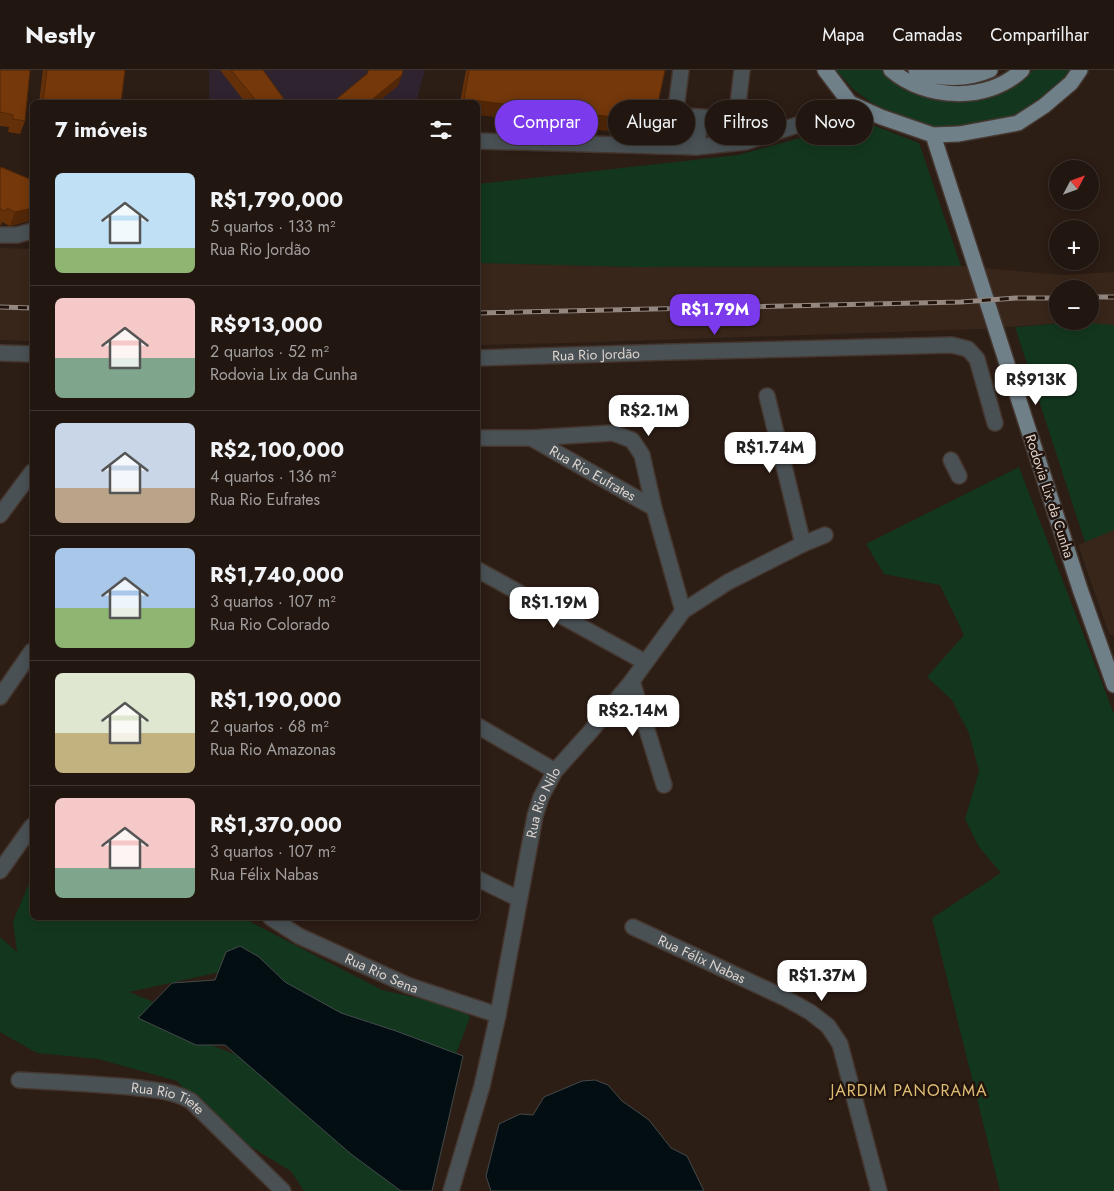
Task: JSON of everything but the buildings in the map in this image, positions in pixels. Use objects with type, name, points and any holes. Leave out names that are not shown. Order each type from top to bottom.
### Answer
[{"type":"main road","points":[[825,70],[848,100]]},
{"type":"main road","points":[[890,70],[912,85],[944,93],[962,94],[984,91],[1003,83],[1022,70]]},
{"type":"main road","points":[[916,70],[936,77],[960,78],[982,74],[990,70]]},
{"type":"main road","points":[[873,114],[933,135],[959,134],[1018,123],[1044,106],[1071,83],[1080,70]]},
{"type":"main road","name":"Rodovia Lix da Cunha","points":[[933,135],[1080,590],[1114,685]]},
{"type":"street","points":[[681,70],[676,108],[681,115],[729,119],[735,116],[737,112],[742,70]]},
{"type":"street","points":[[696,147],[701,118]]},
{"type":"street","points":[[480,141],[696,147],[745,142],[796,125]]},
{"type":"street","points":[[0,235],[17,235],[30,231]]},
{"type":"street","name":"Rua Rio Jordão","points":[[480,358],[952,345],[968,349],[977,359],[994,423]]},
{"type":"street","points":[[0,353],[30,354]]},
{"type":"street","points":[[767,396],[803,544]]},
{"type":"street","name":"Rua Rio Eufrates","points":[[480,438],[531,438],[613,433],[632,440],[642,455],[654,508],[683,611]]},
{"type":"street","name":"Rua Rio Eufrates","points":[[531,438],[654,508]]},
{"type":"street","points":[[951,460],[959,476]]},
{"type":"street","points":[[0,515],[30,475]]},
{"type":"street","name":"Rua Rio Nilo","points":[[451,1191],[482,1086],[498,1015],[535,816],[541,798],[555,771],[590,732],[632,680],[683,611],[728,582],[825,535]]},
{"type":"street","points":[[480,571],[645,662]]},
{"type":"street","points":[[0,697],[30,654]]},
{"type":"street","points":[[632,680],[664,785]]},
{"type":"street","points":[[480,727],[555,771]]},
{"type":"street","points":[[0,871],[30,829]]},
{"type":"street","points":[[480,880],[519,899]]},
{"type":"street","name":"Rua Rio Sena","points":[[274,920],[299,936],[407,985],[498,1015]]},
{"type":"street","name":"Rua Félix Nabas","points":[[633,926],[785,998],[810,1012],[828,1026],[840,1044],[880,1191]]},
{"type":"street","name":"Rua Rio Tiete","points":[[19,1080],[108,1085],[168,1092],[182,1096],[190,1100],[279,1190]]},
{"type":"shaded area","points":[[209,70],[425,70],[417,100],[209,100]]},
{"type":"shaded area","points":[[0,248],[30,249],[30,341],[0,340]]},
{"type":"shaded area","points":[[480,263],[638,267],[961,266],[1062,275],[1114,272],[1114,325],[1099,324],[1099,280],[1049,280],[1049,324],[981,329],[480,345]]},
{"type":"shaded area","points":[[1114,530],[1114,636],[1109,634],[1078,545]]},
{"type":"shaded area","points":[[240,946],[259,957],[285,982],[341,1013],[463,1056],[432,1191],[401,1191],[351,1154],[225,1045],[196,1045],[138,1018],[172,983],[215,980],[226,952]]},
{"type":"shaded area","points":[[595,1080],[608,1085],[622,1101],[649,1120],[671,1148],[687,1156],[704,1191],[491,1191],[486,1176],[499,1124],[520,1114],[533,1115],[544,1097],[582,1081]]},
{"type":"green space","points":[[836,70],[883,70],[898,84],[932,97],[965,101],[1012,85],[1034,70],[1073,70],[1060,86],[1032,109],[1000,120],[965,128],[932,127],[914,123],[879,108],[873,104],[873,100],[868,100],[854,90]]},
{"type":"green space","points":[[873,125],[919,143],[961,266],[638,267],[480,263],[480,184],[738,155],[774,145],[786,145],[786,142],[796,139],[796,145],[873,145]]},
{"type":"green space","points":[[1049,324],[1049,330],[1099,330],[1099,324],[1114,325],[1114,530],[1085,542],[1015,327]]},
{"type":"green space","points":[[1019,467],[1114,714],[1114,1191],[1000,1191],[932,918],[1001,873],[979,847],[965,819],[979,771],[969,733],[952,700],[927,677],[964,635],[940,585],[884,574],[866,544]]},
{"type":"green space","points":[[30,882],[30,920],[247,920],[382,990],[461,1008],[470,1017],[455,1056],[401,1063],[234,969],[129,992],[161,1005],[180,1033],[242,1057],[420,1191],[304,1191],[291,1171],[216,1126],[177,1081],[98,1059],[37,1053],[0,1032],[0,937],[17,952],[13,921]]},
{"type":"railway","points":[[1099,297],[1114,297]]},
{"type":"railway","points":[[480,313],[961,302],[1049,298]]},
{"type":"railway","points":[[0,307],[30,308]]},
{"type":"district","name":"JARDIM PANORAMA","points":[[909,1090]]}]
